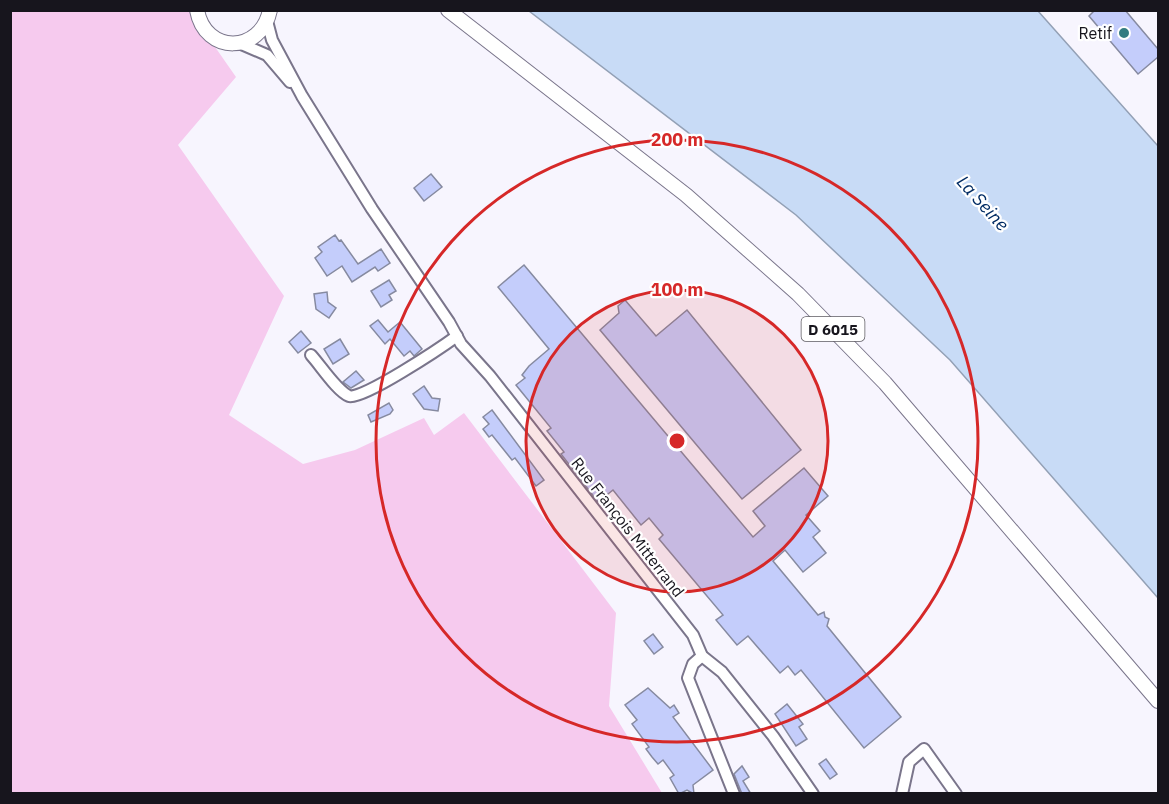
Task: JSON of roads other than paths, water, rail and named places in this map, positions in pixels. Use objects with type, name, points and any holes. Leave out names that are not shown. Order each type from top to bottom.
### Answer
[{"type":"main road","points":[[197,10],[201,23],[210,35],[222,42],[239,43],[254,38],[269,13]]},
{"type":"main road","name":"D 6015","points":[[449,11],[686,195],[806,302],[885,383],[1158,701]]},
{"type":"street","points":[[269,13],[272,40],[302,96]]},
{"type":"street","points":[[239,43],[267,55],[302,96]]},
{"type":"street","name":"Rue François Mitterrand","points":[[302,96],[457,336],[693,635],[702,656],[722,672],[773,736],[813,794]]},
{"type":"street","points":[[311,355],[341,391],[351,397],[359,396],[399,371],[412,368],[457,336]]},
{"type":"street","points":[[702,656],[693,664],[688,678],[734,794]]},
{"type":"street","points":[[902,794],[909,762],[924,750],[956,794]]},
{"type":"water","name":"La Seine","points":[[529,11],[1038,11],[1158,146],[1158,598],[950,360],[796,215]]},
{"type":"place","name":"Retif","points":[[1124,33]]}]
